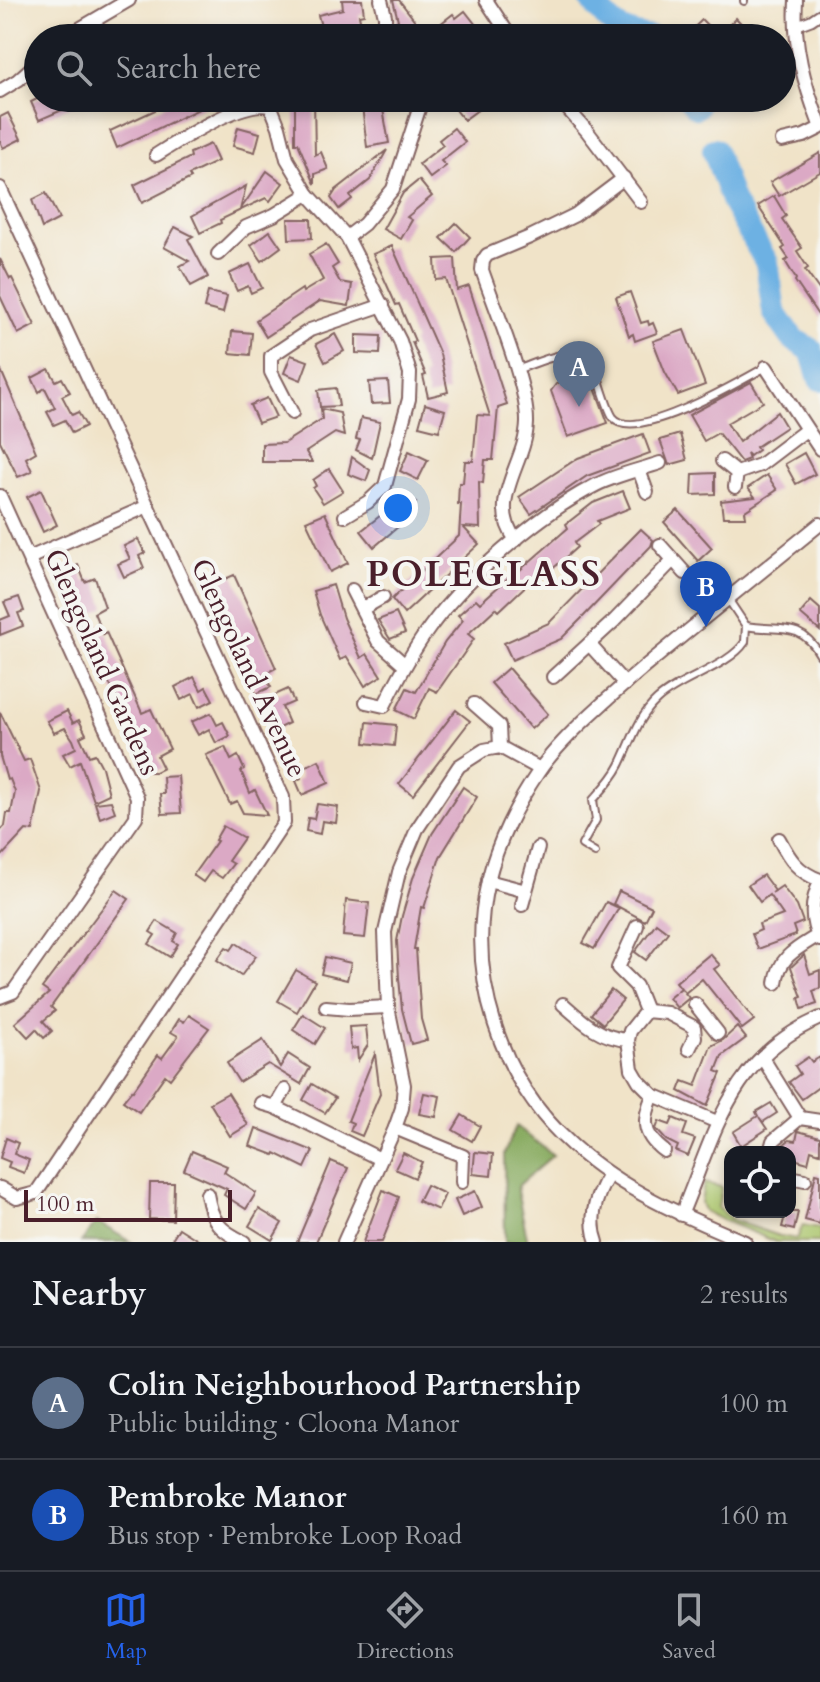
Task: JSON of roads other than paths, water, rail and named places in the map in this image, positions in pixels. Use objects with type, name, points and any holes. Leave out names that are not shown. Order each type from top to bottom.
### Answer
[{"type":"street","points":[[88,24],[129,0]]},
{"type":"street","points":[[381,0],[385,24]]},
{"type":"street","points":[[486,0],[500,24]]},
{"type":"street","points":[[795,24],[796,0]]},
{"type":"street","points":[[796,26],[820,14]]},
{"type":"street","points":[[782,141],[804,136],[820,126],[803,80],[796,33]]},
{"type":"street","points":[[0,91],[24,75]]},
{"type":"street","points":[[156,155],[218,119],[241,112]]},
{"type":"street","points":[[273,112],[287,159],[308,194],[347,237],[400,341],[410,373],[409,399],[385,486],[368,502],[345,516]]},
{"type":"street","points":[[347,237],[364,224],[393,189],[416,112]]},
{"type":"street","points":[[570,112],[641,202]]},
{"type":"street","points":[[516,540],[504,516],[504,503],[506,490],[526,441],[528,420],[516,370],[482,270],[483,261],[487,255],[575,215],[624,178]]},
{"type":"street","name":"Glengoland Avenue","points":[[0,188],[283,797],[284,823],[36,1193],[17,1198],[2,1190]]},
{"type":"street","points":[[218,254],[246,227],[274,215],[308,194]]},
{"type":"street","points":[[292,413],[271,372],[271,356],[310,330],[383,305]]},
{"type":"street","points":[[766,367],[820,449]]},
{"type":"street","points":[[737,473],[760,465],[806,430]]},
{"type":"street","points":[[401,433],[416,436]]},
{"type":"street","points":[[722,461],[737,473]]},
{"type":"street","points":[[366,702],[384,706],[425,634],[468,585],[516,540],[575,496],[600,483],[660,463]]},
{"type":"street","points":[[639,470],[647,492]]},
{"type":"street","points":[[735,487],[737,473]]},
{"type":"street","name":"Glengoland Gardens","points":[[0,496],[137,797],[136,817],[13,992],[0,997]]},
{"type":"street","points":[[29,558],[148,506]]},
{"type":"street","points":[[745,1242],[681,1215],[635,1191],[572,1146],[545,1118],[507,1057],[491,1011],[484,971],[482,928],[488,881],[510,825],[540,769],[625,684],[820,524]]},
{"type":"street","points":[[660,545],[685,573]]},
{"type":"street","points":[[553,677],[673,560]]},
{"type":"street","points":[[352,590],[378,641],[405,665]]},
{"type":"street","points":[[362,609],[383,597]]},
{"type":"street","points":[[589,644],[625,684]]},
{"type":"street","points":[[474,704],[499,726],[500,747]]},
{"type":"street","points":[[344,1242],[402,1108],[404,1085],[388,1007],[385,932],[399,872],[417,829],[459,766],[484,750],[500,747],[540,769]]},
{"type":"street","points":[[776,983],[778,968],[785,956],[819,938],[813,908],[814,893],[820,881],[803,874],[790,861],[779,839]]},
{"type":"street","points":[[522,905],[538,848]]},
{"type":"street","points":[[488,881],[526,891]]},
{"type":"street","points":[[637,926],[618,968],[636,986],[646,1011]]},
{"type":"street","points":[[563,1004],[604,1036],[628,1040]]},
{"type":"street","points":[[695,1004],[718,1033]]},
{"type":"street","points":[[326,1007],[388,1007]]},
{"type":"street","points":[[578,1018],[589,1007]]},
{"type":"street","points":[[646,1011],[667,1013],[694,1027]]},
{"type":"street","points":[[646,1011],[630,1031],[628,1040],[632,1069],[653,1095],[717,1122]]},
{"type":"street","points":[[681,1215],[717,1122],[744,1076],[785,1035],[820,1018]]},
{"type":"street","points":[[694,1027],[707,1019]]},
{"type":"street","points":[[689,1049],[695,1037],[694,1027]]},
{"type":"street","points":[[762,1057],[800,1118]]},
{"type":"street","points":[[275,1107],[285,1090]]},
{"type":"street","points":[[653,1095],[645,1114],[646,1125],[653,1143],[664,1151]]},
{"type":"street","points":[[261,1103],[380,1159]]},
{"type":"street","points":[[772,1146],[773,1141],[800,1118],[820,1121]]},
{"type":"street","points":[[395,1128],[463,1156],[462,1182]]},
{"type":"street","points":[[597,1242],[593,1230],[594,1208],[599,1190],[609,1174]]},
{"type":"street","points":[[796,1178],[805,1180]]},
{"type":"street","points":[[207,1194],[211,1214],[218,1224],[244,1242]]},
{"type":"lane","points":[[516,370],[569,352],[592,358],[613,417],[624,424],[642,424],[680,410],[766,367]]},
{"type":"lane","points":[[595,853],[582,845],[596,820],[593,800],[619,768],[645,712],[675,686],[740,650],[745,642],[746,626],[728,599]]},
{"type":"lane","points":[[746,626],[795,630],[820,655]]},
{"type":"waterway","points":[[591,0],[614,24]]},
{"type":"waterway","points":[[714,150],[733,203],[767,263],[774,312],[793,339],[811,350],[820,379]]},
{"type":"place","name":"Colin Neighbourhood Partnership","points":[[579,407]]},
{"type":"place","name":"Pembroke Manor","points":[[706,627]]},
{"type":"district","name":"POLEGLASS","points":[[484,574]]}]
